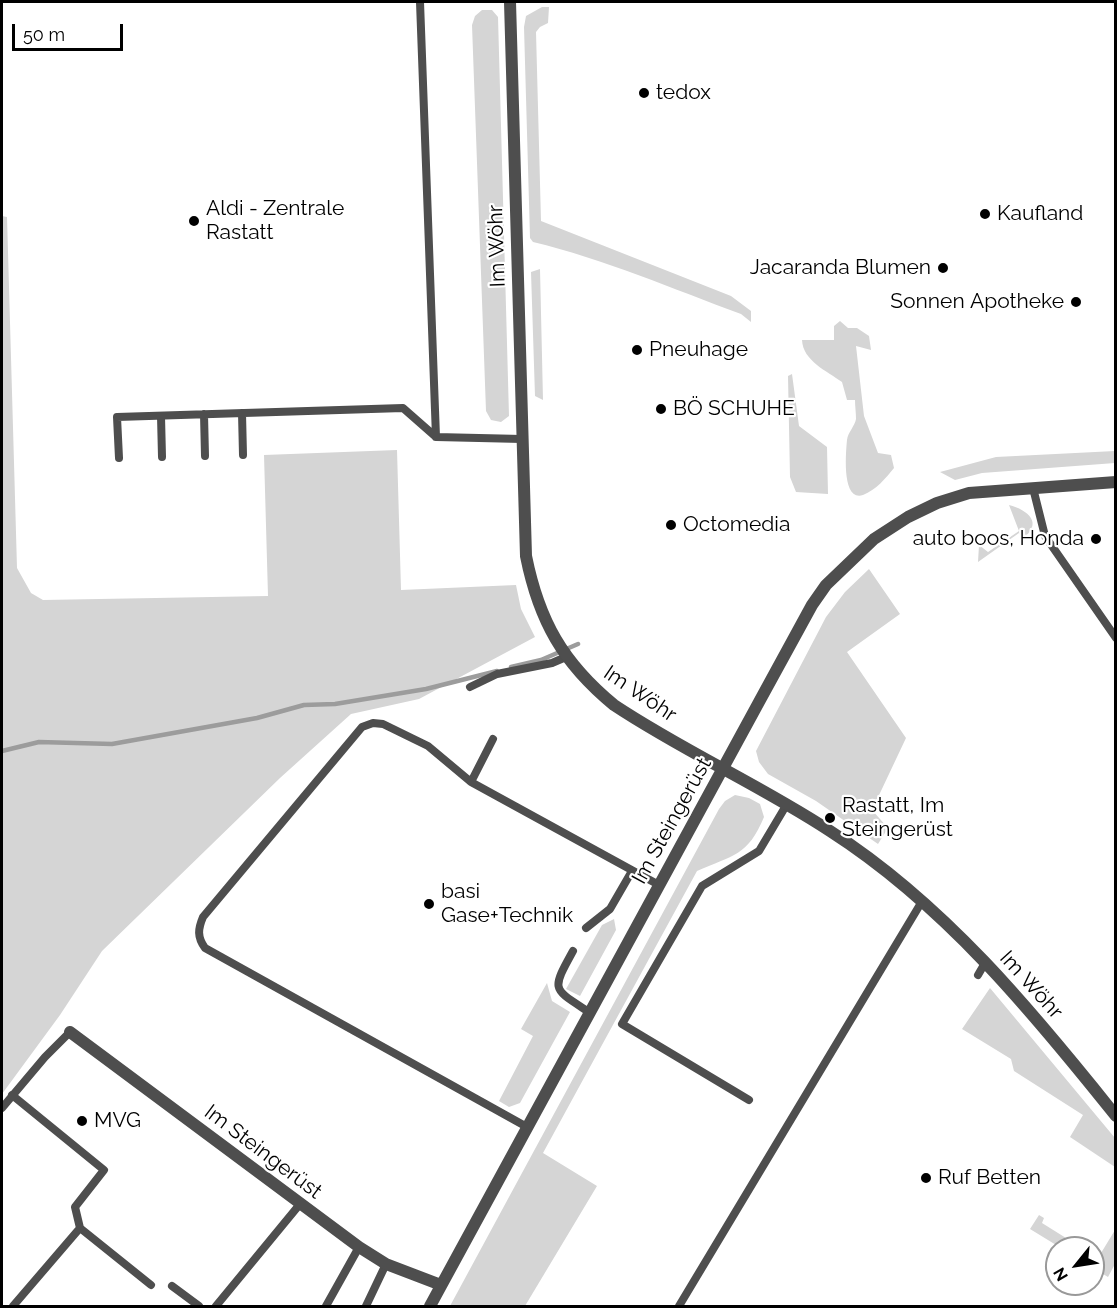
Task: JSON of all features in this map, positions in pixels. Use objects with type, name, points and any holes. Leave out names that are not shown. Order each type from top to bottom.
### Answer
[{"type":"street","name":"Im Wöhr","points":[[510,2],[526,556],[543,615],[566,657],[591,686],[614,705],[832,831],[879,866],[985,963],[1053,1037],[1116,1116]]},
{"type":"street","name":"Im Steingerüst","points":[[430,1306],[812,605],[847,563],[890,528],[937,503],[969,493],[1116,482]]},
{"type":"street","name":"Im Steingerüst","points":[[70,1032],[359,1247],[386,1264],[441,1285]]},
{"type":"lane","points":[[420,2],[436,437]]},
{"type":"lane","points":[[119,458],[117,417],[403,408],[436,437],[522,439]]},
{"type":"lane","points":[[242,413],[243,455]]},
{"type":"lane","points":[[204,414],[205,456]]},
{"type":"lane","points":[[161,416],[162,458]]},
{"type":"lane","points":[[1033,488],[1045,536],[1116,638]]},
{"type":"lane","points":[[470,687],[497,674],[552,663],[566,657]]},
{"type":"lane","points":[[527,1127],[205,948],[199,940],[198,928],[203,917],[362,727],[373,723],[383,724],[428,746],[471,782],[659,885]]},
{"type":"lane","points":[[471,782],[493,739]]},
{"type":"lane","points":[[749,1100],[622,1024],[702,886],[759,851],[787,804]]},
{"type":"lane","points":[[586,928],[610,909],[632,870]]},
{"type":"lane","points":[[678,1306],[921,903]]},
{"type":"lane","points":[[573,951],[558,978],[557,986],[560,993],[590,1012]]},
{"type":"lane","points":[[978,975],[985,963]]},
{"type":"lane","points":[[2,1108],[45,1057],[70,1032]]},
{"type":"lane","points":[[12,1095],[104,1170],[75,1207],[80,1228],[151,1285]]},
{"type":"lane","points":[[216,1306],[300,1204]]},
{"type":"lane","points":[[13,1306],[80,1228]]},
{"type":"lane","points":[[326,1306],[359,1247]]},
{"type":"lane","points":[[366,1306],[386,1264]]},
{"type":"lane","points":[[172,1286],[199,1306]]},
{"type":"shaded area","points":[[542,7],[549,7],[548,23],[536,32],[541,221],[731,296],[751,311],[751,322],[741,314],[586,257],[533,242],[530,238],[524,27],[526,16]]},
{"type":"shaded area","points":[[482,10],[492,10],[498,17],[509,416],[501,422],[491,420],[486,411],[472,25],[475,16]]},
{"type":"shaded area","points":[[2,216],[7,217],[17,568],[31,593],[43,600],[268,596],[264,455],[397,450],[401,590],[516,585],[521,609],[535,637],[419,699],[351,714],[280,778],[102,951],[60,1015],[2,1094]]},
{"type":"shaded area","points":[[540,269],[543,400],[535,396],[531,272]]},
{"type":"shaded area","points":[[840,321],[848,328],[857,328],[869,336],[871,350],[856,346],[864,416],[878,453],[891,455],[894,468],[876,487],[863,495],[856,495],[851,491],[846,474],[847,440],[856,419],[855,400],[847,400],[842,382],[811,360],[803,347],[802,340],[834,340],[834,326]]},
{"type":"shaded area","points":[[792,374],[799,426],[827,447],[828,494],[796,492],[790,477],[788,376]]},
{"type":"shaded area","points":[[1115,451],[1115,463],[982,473],[955,480],[940,472],[996,457]]},
{"type":"shaded area","points":[[1009,505],[1022,510],[1031,518],[1032,528],[1022,539],[1019,533],[978,562],[979,545],[988,552],[1019,531]]},
{"type":"shaded area","points":[[869,569],[900,614],[847,652],[906,738],[872,810],[888,828],[878,844],[816,801],[768,774],[759,762],[756,751],[826,617],[845,592]]},
{"type":"shaded area","points":[[735,795],[749,798],[760,804],[764,817],[758,830],[752,840],[738,853],[697,871],[543,1153],[597,1186],[525,1306],[450,1306],[719,809],[725,801]]},
{"type":"shaded area","points":[[614,919],[616,930],[580,996],[566,989],[602,925]]},
{"type":"shaded area","points":[[547,983],[552,1001],[570,1012],[520,1103],[509,1107],[499,1101],[533,1036],[521,1029]]},
{"type":"shaded area","points":[[990,988],[1115,1138],[1115,1167],[1070,1137],[1083,1115],[1014,1071],[1011,1059],[962,1029]]},
{"type":"shaded area","points":[[1039,1215],[1044,1218],[1042,1223],[1063,1236],[1045,1236],[1045,1238],[1030,1229]]},
{"type":"shaded area","points":[[1115,1230],[1115,1264],[1108,1277],[1105,1275],[1105,1246]]},
{"type":"waterway","points":[[511,667],[541,660],[578,644]]},
{"type":"waterway","points":[[2,751],[39,742],[112,744],[257,718],[304,705],[335,704],[426,689],[497,671]]},
{"type":"place","name":"tedox","points":[[644,93]]},
{"type":"place","name":"Kaufland","points":[[985,214]]},
{"type":"place","name":"Aldi - Zentrale Rastatt","points":[[194,221]]},
{"type":"place","name":"Jacaranda Blumen","points":[[943,268]]},
{"type":"place","name":"Sonnen Apotheke","points":[[1076,302]]},
{"type":"place","name":"Pneuhage","points":[[637,350]]},
{"type":"place","name":"BÖ SCHUHE","points":[[661,409]]},
{"type":"place","name":"Octomedia","points":[[671,525]]},
{"type":"place","name":"auto boos, Honda","points":[[1096,539]]},
{"type":"place","name":"Rastatt, Im Steingerüst","points":[[830,818]]},
{"type":"place","name":"basi Gase+Technik","points":[[429,904]]},
{"type":"place","name":"MVG","points":[[82,1121]]},
{"type":"place","name":"Ruf Betten","points":[[926,1178]]}]
